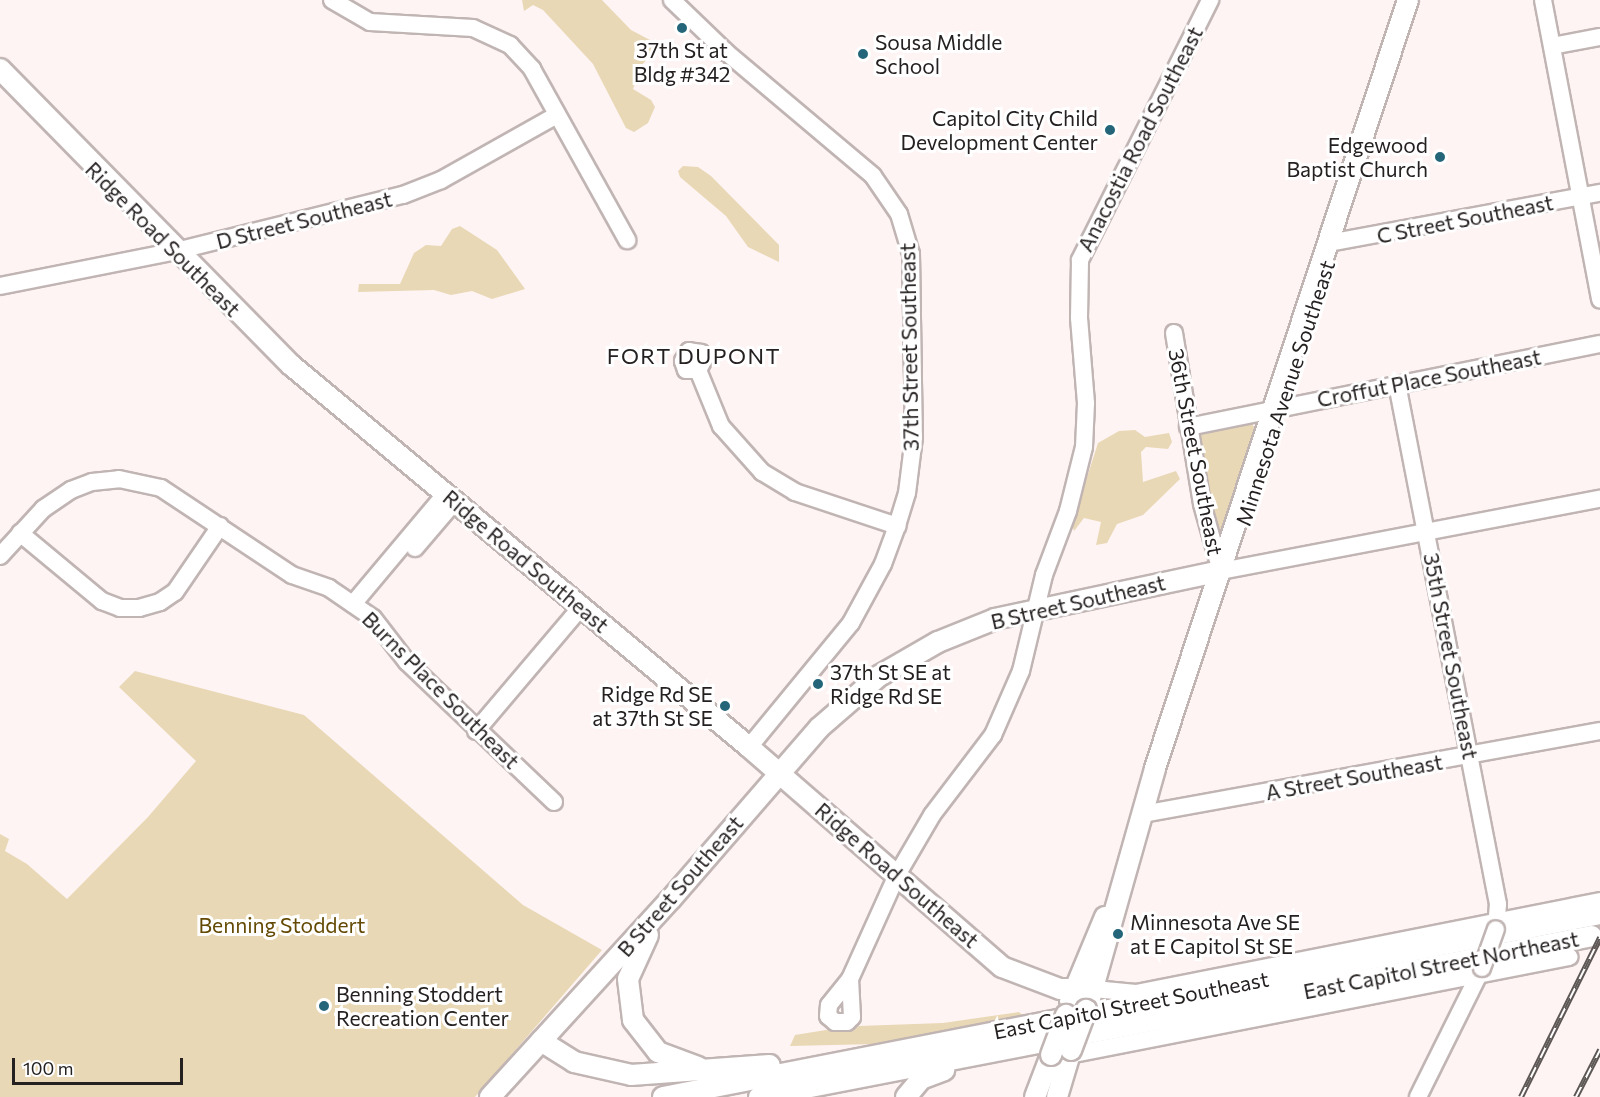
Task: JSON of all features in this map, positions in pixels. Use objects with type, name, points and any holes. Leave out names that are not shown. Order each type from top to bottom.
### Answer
[{"type":"main road","name":"Minnesota Avenue Southeast","points":[[1332,243],[1408,0]]},
{"type":"main road","name":"Minnesota Avenue Southeast","points":[[1064,1054],[1094,990],[1113,909],[1143,814],[1414,0]]},
{"type":"main road","name":"Ridge Road Southeast","points":[[0,69],[176,251],[291,365],[749,747],[1002,967],[1027,979],[1074,992],[1094,990]]},
{"type":"main road","name":"B Street Southeast","points":[[490,1097],[671,899],[833,714],[891,669],[967,629],[1037,608],[1224,571]]},
{"type":"main road","points":[[671,899],[631,967],[627,991],[631,1015],[644,1038],[666,1057],[694,1066],[728,1068]]},
{"type":"main road","name":"Minnesota Avenue Southeast","points":[[1064,1054],[1066,1015],[1103,920],[1113,909]]},
{"type":"main road","name":"East Capitol Street Southeast","points":[[663,1097],[1600,914]]},
{"type":"main road","name":"East Capitol Street Northeast","points":[[759,1097],[1593,936]]},
{"type":"main road","points":[[541,1041],[568,1059],[622,1074],[660,1075],[883,1054]]},
{"type":"main road","points":[[906,1097],[921,1079],[935,1073],[1032,1044]]},
{"type":"main road","points":[[1035,1097],[1064,1054]]},
{"type":"main road","points":[[1057,1097],[1064,1054]]},
{"type":"street","points":[[332,0],[353,15],[379,24],[465,27],[496,36],[527,62],[627,240]]},
{"type":"street","name":"37th Street Southeast","points":[[672,0],[726,52],[873,176],[902,221],[912,267],[915,424],[910,476],[897,526],[883,564],[851,622],[749,747]]},
{"type":"street","name":"Anacostia Road Southeast","points":[[850,979],[897,875],[932,815],[999,725],[1021,671],[1052,552],[1072,500],[1084,447],[1086,403],[1079,318],[1080,260],[1210,0]]},
{"type":"street","points":[[1543,0],[1600,300]]},
{"type":"street","points":[[1552,46],[1600,37]]},
{"type":"street","name":"D Street Southeast","points":[[0,286],[176,251],[418,190],[557,115]]},
{"type":"street","name":"C Street Southeast","points":[[1332,243],[1600,193]]},
{"type":"street","name":"36th Street Southeast","points":[[1174,333],[1188,427],[1210,538],[1224,571]]},
{"type":"street","name":"Croffut Place Southeast","points":[[1188,427],[1600,344]]},
{"type":"street","points":[[698,370],[729,437],[762,472],[795,492],[897,526]]},
{"type":"street","name":"35th Street Southeast","points":[[1397,384],[1470,756],[1498,924]]},
{"type":"street","points":[[0,556],[20,533],[59,496],[105,480],[128,480],[160,488],[298,579],[329,588],[357,607],[451,497]]},
{"type":"street","name":"B Street Southeast","points":[[1224,571],[1600,499]]},
{"type":"street","points":[[20,533],[102,601],[120,608],[139,608],[160,602],[175,592],[220,526]]},
{"type":"street","points":[[476,731],[581,606]]},
{"type":"street","name":"Burns Place Southeast","points":[[357,607],[374,618],[407,662],[476,731],[554,802]]},
{"type":"street","name":"A Street Southeast","points":[[1143,814],[1600,731]]},
{"type":"street","name":"East Capitol Street Southeast","points":[[1094,990],[1136,993],[1498,924],[1600,901]]},
{"type":"street","points":[[1418,1097],[1481,970],[1498,924]]},
{"type":"street","name":"East Capitol Street Northeast","points":[[1064,1054],[1481,970],[1569,957]]},
{"type":"green space","points":[[522,0],[602,0],[631,30],[650,40],[654,51],[641,66],[633,89],[651,100],[655,107],[648,123],[634,132],[626,128],[593,64],[543,10],[533,5],[524,11]]},
{"type":"green space","points":[[683,166],[698,167],[711,176],[779,245],[779,262],[748,247],[726,216],[680,177],[678,171]]},
{"type":"green space","points":[[460,226],[497,250],[525,289],[492,299],[472,291],[451,295],[434,290],[358,292],[359,284],[400,284],[414,253],[426,245],[441,246],[452,229]]},
{"type":"green space","points":[[1249,421],[1257,430],[1224,528],[1219,530],[1215,526],[1198,432]]},
{"type":"green space","points":[[1135,430],[1145,437],[1169,433],[1172,442],[1168,449],[1146,447],[1141,452],[1143,482],[1176,471],[1180,479],[1143,515],[1117,524],[1107,543],[1096,545],[1101,522],[1084,518],[1074,531],[1072,524],[1098,443],[1119,431]]},
{"type":"green space","name":"Benning Stoddert","points":[[135,671],[304,715],[523,905],[602,950],[475,1097],[0,1097],[0,834],[9,839],[5,851],[27,864],[67,899],[148,817],[196,761],[119,687]]},
{"type":"green space","points":[[1019,1012],[1026,1018],[876,1044],[790,1046],[795,1035],[826,1030],[844,1032],[859,1026],[943,1023]]},
{"type":"railway","points":[[1521,1097],[1600,938]]},
{"type":"railway","points":[[1576,1097],[1600,1050]]},
{"type":"place","name":"37th St at Bldg #342","points":[[682,28]]},
{"type":"place","name":"Sousa Middle School","points":[[863,54]]},
{"type":"place","name":"Capitol City Child Development Center","points":[[1110,130]]},
{"type":"place","name":"Edgewood Baptist Church","points":[[1440,157]]},
{"type":"place","name":"37th St SE at Ridge Rd SE","points":[[818,684]]},
{"type":"place","name":"Ridge Rd SE at 37th St SE","points":[[725,706]]},
{"type":"place","name":"Minnesota Ave SE at E Capitol St SE","points":[[1118,934]]},
{"type":"place","name":"Benning Stoddert Recreation Center","points":[[324,1006]]},
{"type":"district","name":"FORT DUPONT","points":[[694,356]]}]
